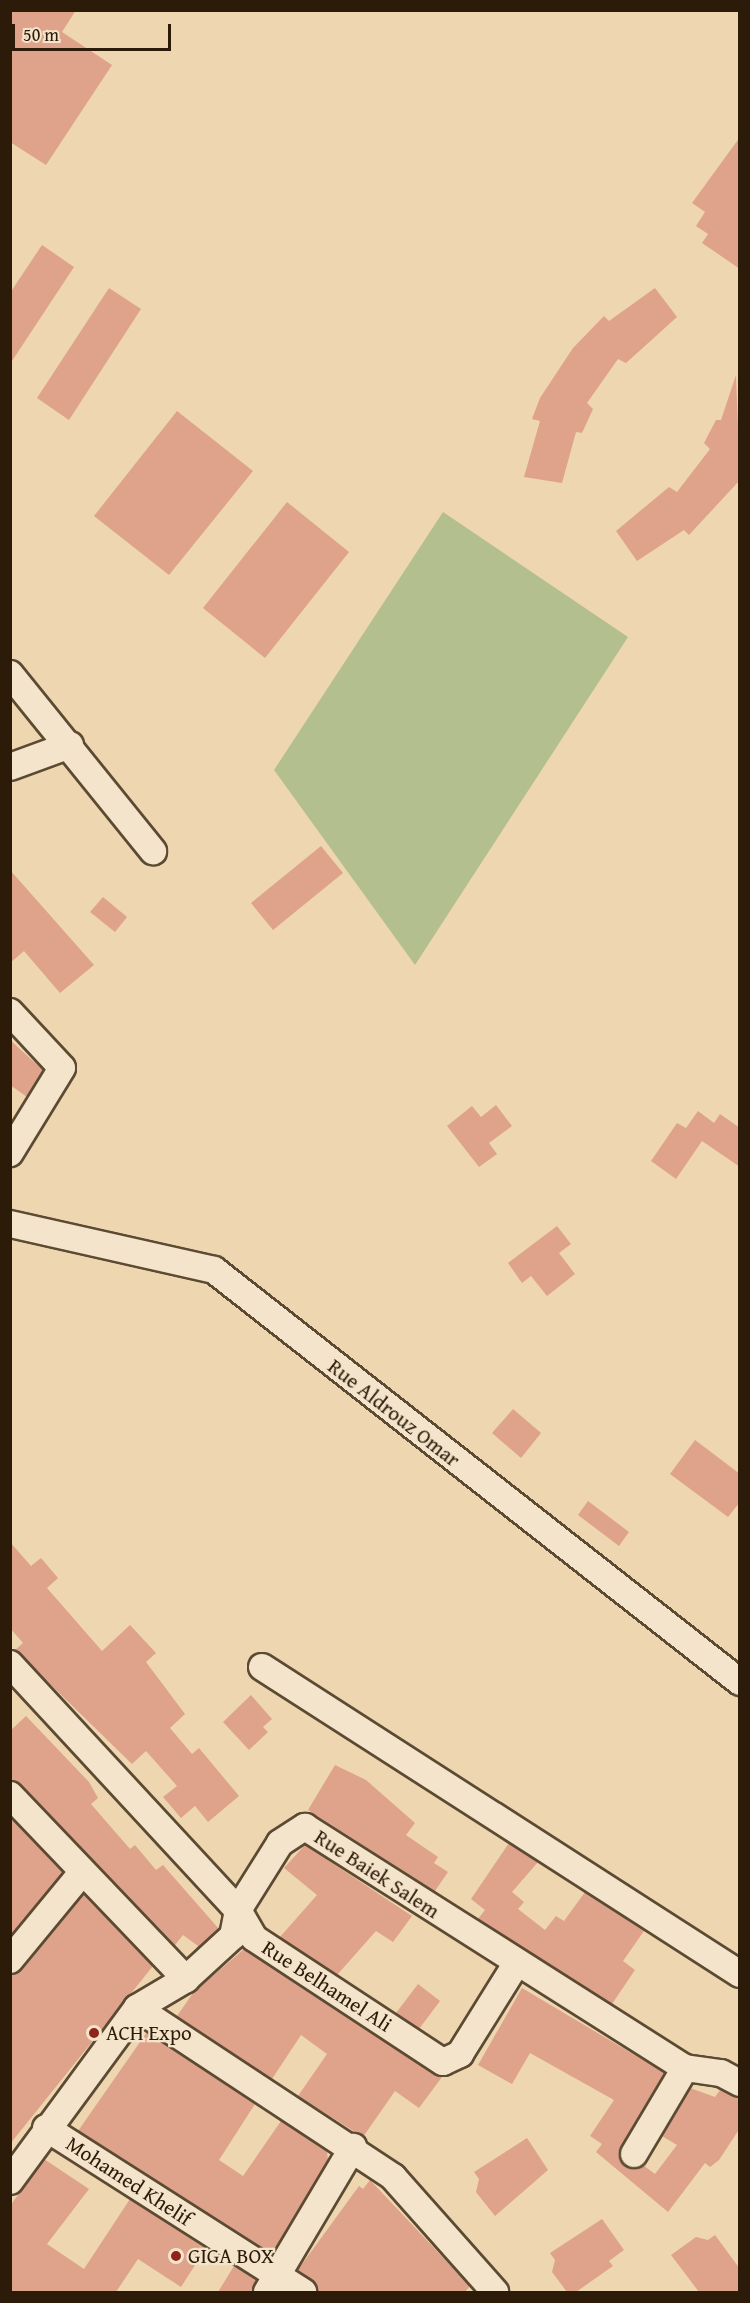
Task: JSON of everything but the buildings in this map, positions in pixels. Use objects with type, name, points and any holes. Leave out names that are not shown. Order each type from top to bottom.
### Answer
[{"type":"street","points":[[10,674],[153,851]]},
{"type":"street","points":[[10,767],[70,746]]},
{"type":"street","points":[[10,1012],[62,1068],[10,1153]]},
{"type":"street","name":"Rue Aldrouz Omar","points":[[10,1224],[214,1270],[740,1682]]},
{"type":"street","points":[[10,1664],[238,1911],[233,1936],[186,1979],[137,2008],[46,2128],[10,2181]]},
{"type":"street","points":[[262,1667],[740,1974]]},
{"type":"street","points":[[10,1795],[81,1874],[186,1979]]},
{"type":"street","name":"Rue Baiek Salem","points":[[238,1911],[280,1843],[305,1827],[516,1964],[685,2068],[721,2073],[740,2083]]},
{"type":"street","points":[[10,1960],[81,1874]]},
{"type":"street","name":"Rue Belhamel Ali","points":[[238,1911],[254,1938],[443,2062],[460,2054],[516,1964]]},
{"type":"street","points":[[137,2008],[353,2147],[393,2177],[495,2292]]},
{"type":"street","points":[[634,2154],[685,2068]]},
{"type":"street","name":"Mohamed Khelif","points":[[46,2128],[272,2284],[303,2292]]},
{"type":"street","points":[[272,2284],[353,2147]]},
{"type":"green space","points":[[443,512],[628,637],[415,965],[274,770]]},
{"type":"place","name":"ACH Expo","points":[[94,2033]]},
{"type":"place","name":"GIGA BOX","points":[[176,2256]]}]
